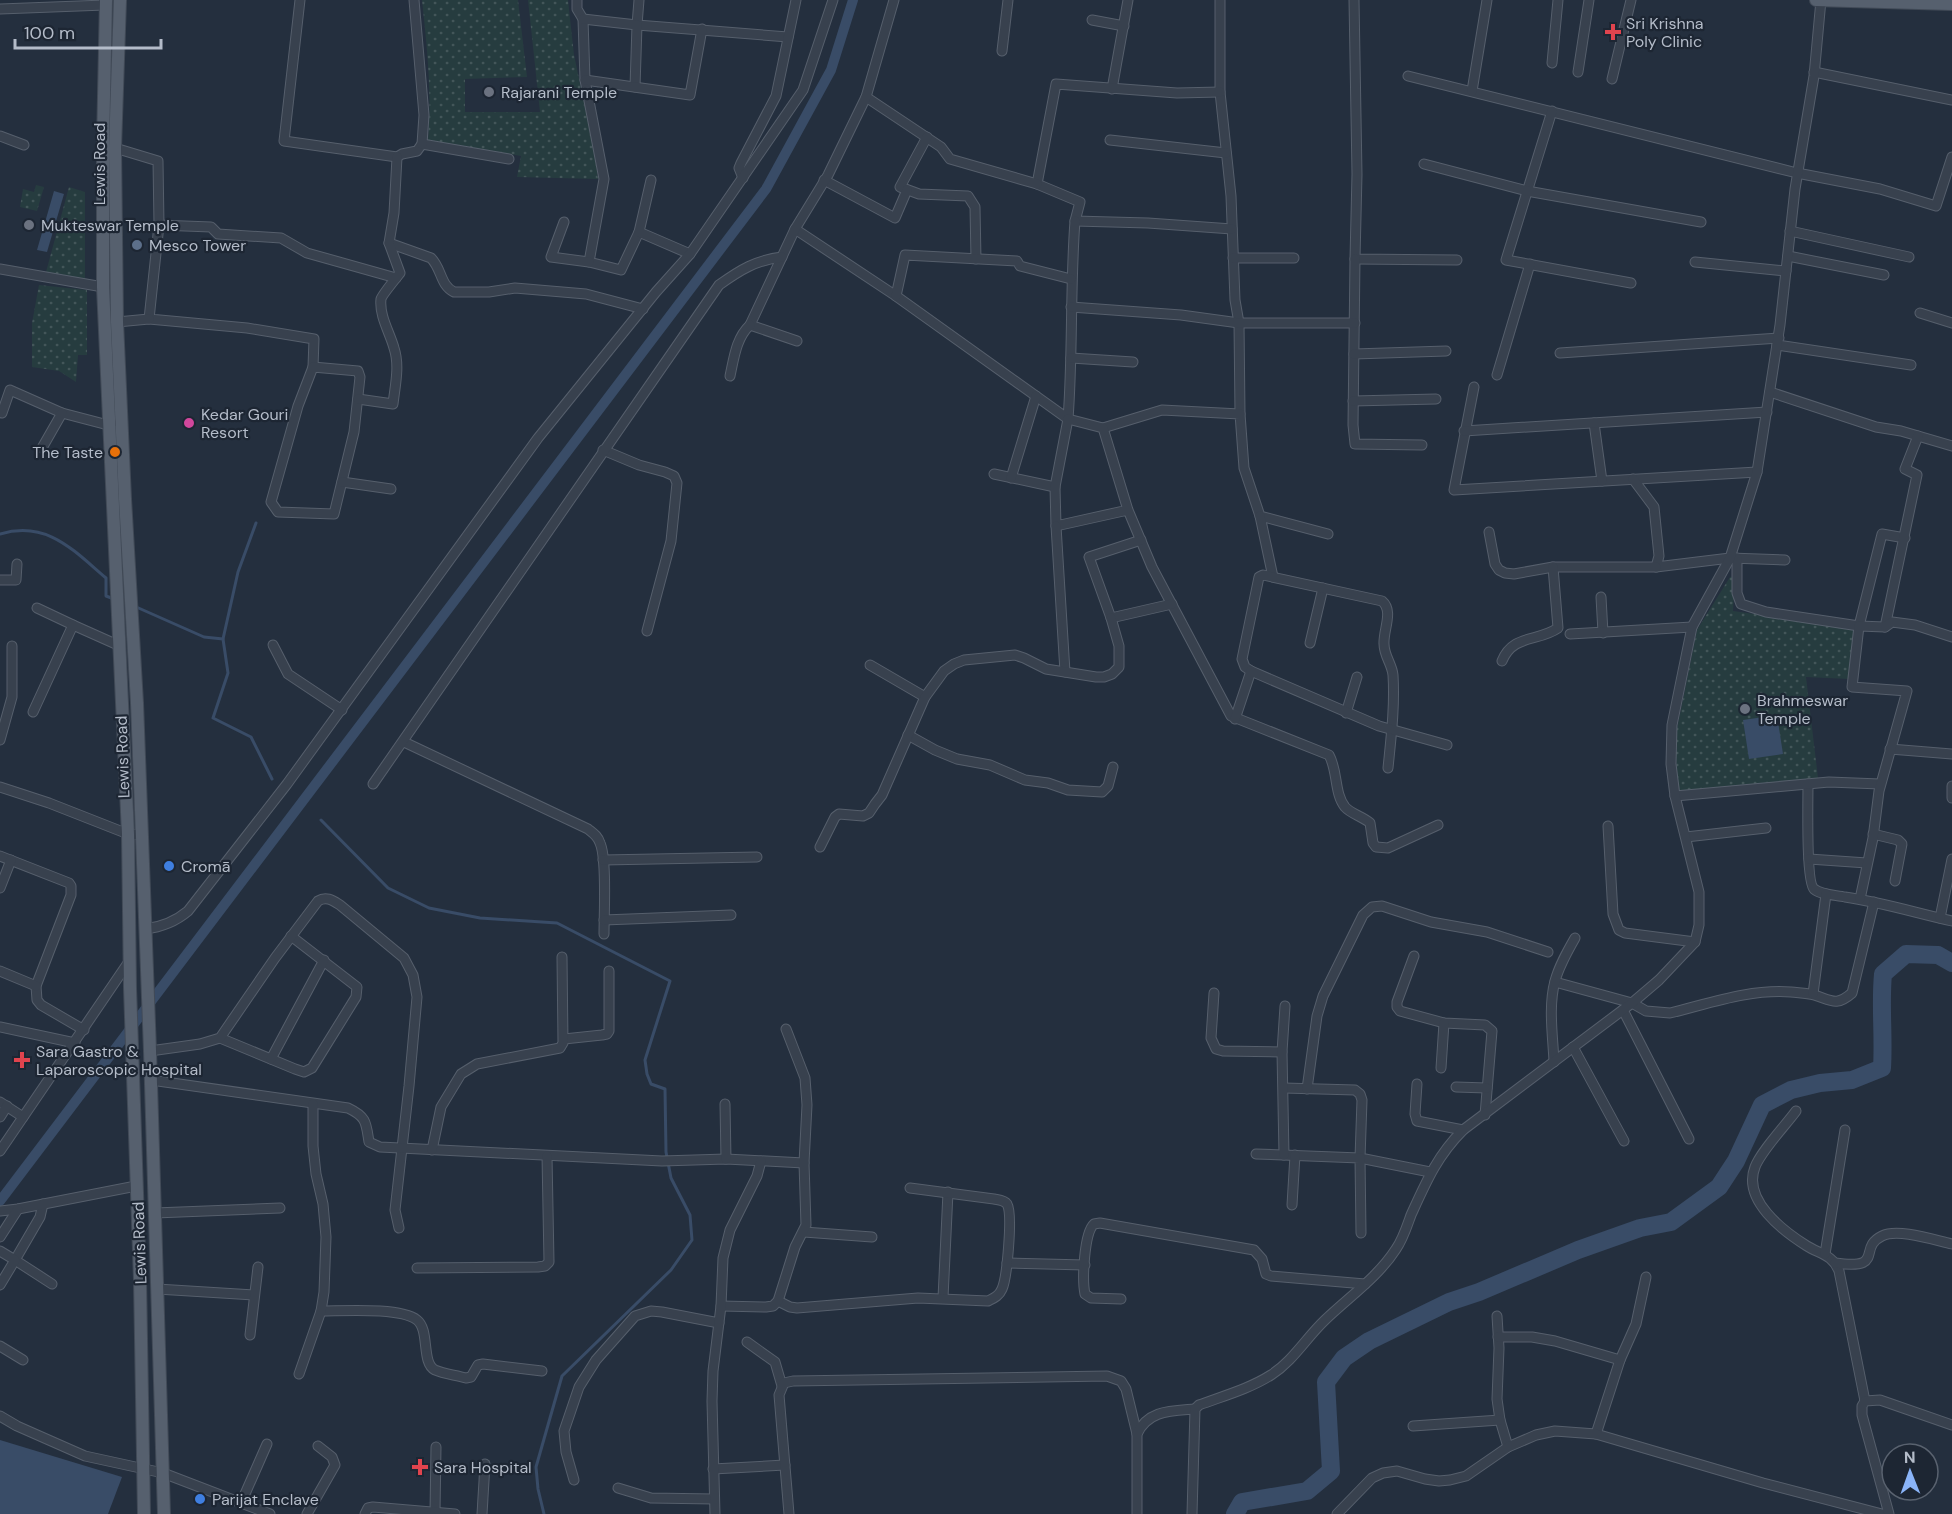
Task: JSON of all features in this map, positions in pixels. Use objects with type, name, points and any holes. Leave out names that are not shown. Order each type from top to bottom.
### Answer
[{"type":"main road","name":"Lewis Road","points":[[120,0],[115,148],[117,322],[137,703],[164,1514]]},
{"type":"main road","points":[[1816,0],[1952,4]]},
{"type":"main road","name":"Lewis Road","points":[[106,3],[103,287],[128,834],[144,1514]]},
{"type":"main road","points":[[136,1186],[154,1185]]},
{"type":"street","points":[[300,0],[284,141],[397,157],[417,151],[422,144],[424,116],[414,0]]},
{"type":"street","points":[[577,0],[577,9],[583,19],[585,80],[604,179],[589,262]]},
{"type":"street","points":[[635,87],[639,0]]},
{"type":"street","points":[[743,178],[740,166],[776,96],[796,0]]},
{"type":"street","points":[[145,929],[170,924],[188,910],[342,710],[538,438],[690,254],[803,90],[833,0]]},
{"type":"street","points":[[730,376],[738,341],[750,325],[795,229],[824,180],[866,97],[894,0]]},
{"type":"street","points":[[1002,51],[1008,0]]},
{"type":"street","points":[[1112,90],[1128,0]]},
{"type":"street","points":[[1220,0],[1220,92],[1232,229],[1235,300],[1239,323],[1240,414],[1244,468],[1260,516],[1273,577]]},
{"type":"street","points":[[1354,0],[1357,174],[1353,401],[1355,444],[1422,446]]},
{"type":"street","points":[[1472,91],[1487,0]]},
{"type":"street","points":[[1552,63],[1558,0]]},
{"type":"street","points":[[1578,72],[1590,0]]},
{"type":"street","points":[[1612,79],[1631,0]]},
{"type":"street","points":[[1137,1434],[1141,1425],[1151,1416],[1162,1412],[1195,1409],[1199,1405],[1246,1388],[1271,1375],[1292,1358],[1397,1248],[1430,1172],[1439,1156],[1463,1130],[1623,1011],[1659,980],[1695,942],[1699,925],[1699,892],[1675,796],[1671,764],[1672,725],[1692,627],[1734,558],[1757,471],[1778,341],[1797,173],[1814,72],[1821,0]]},
{"type":"street","points":[[0,9],[106,3]]},
{"type":"street","points":[[583,19],[788,37]]},
{"type":"street","points":[[1092,20],[1124,26]]},
{"type":"street","points":[[585,80],[690,95],[702,29]]},
{"type":"street","points":[[1814,72],[1952,100]]},
{"type":"street","points":[[1408,76],[1797,173],[1880,189],[1936,206],[1951,162]]},
{"type":"street","points":[[1037,184],[1056,84],[1112,90],[1220,92]]},
{"type":"street","points":[[866,97],[941,147],[950,159],[1037,184],[1080,202],[1075,221],[1071,279],[1068,419],[1055,487],[1065,672]]},
{"type":"street","points":[[1552,111],[1506,260],[1631,283]]},
{"type":"street","points":[[0,136],[24,145]]},
{"type":"street","points":[[927,137],[900,187],[919,195],[968,196],[975,207],[976,259]]},
{"type":"street","points":[[1110,140],[1226,153]]},
{"type":"street","points":[[422,144],[509,159]]},
{"type":"street","points":[[115,148],[158,161],[159,225],[149,319]]},
{"type":"street","points":[[358,399],[393,404],[397,367],[395,350],[385,326],[381,299],[400,273],[389,243],[394,213],[397,157]]},
{"type":"street","points":[[1424,164],[1527,191],[1701,222]]},
{"type":"street","points":[[564,222],[551,257],[589,262],[621,270],[639,232],[651,180]]},
{"type":"street","points":[[824,180],[895,218],[907,190]]},
{"type":"street","points":[[1075,221],[1148,222],[1232,229]]},
{"type":"street","points":[[159,225],[211,227],[218,234],[281,238],[307,253],[396,278]]},
{"type":"street","points":[[795,229],[896,296],[1068,419],[1103,428],[1162,410],[1240,414]]},
{"type":"street","points":[[1790,231],[1909,257]]},
{"type":"street","points":[[639,232],[690,254]]},
{"type":"street","points":[[389,243],[431,258],[435,262],[442,282],[454,292],[489,292],[515,288],[586,294],[643,309]]},
{"type":"street","points":[[896,296],[905,255],[1017,261],[1020,267],[1071,279]]},
{"type":"street","points":[[1788,256],[1884,275]]},
{"type":"street","points":[[374,784],[719,285],[736,272],[763,259],[782,257]]},
{"type":"street","points":[[1233,258],[1294,258]]},
{"type":"street","points":[[1355,259],[1457,260]]},
{"type":"street","points":[[1695,262],[1786,272]]},
{"type":"street","points":[[1497,375],[1530,264]]},
{"type":"street","points":[[0,269],[103,287]]},
{"type":"street","points":[[1071,307],[1181,315],[1239,323],[1355,323]]},
{"type":"street","points":[[1920,313],[1952,323]]},
{"type":"street","points":[[117,322],[149,319],[248,328],[315,339],[313,367],[298,406],[271,502],[278,512],[334,514],[342,482],[354,432],[360,376],[358,371],[313,367]]},
{"type":"street","points":[[750,325],[797,341]]},
{"type":"street","points":[[1560,352],[1778,341],[1911,365]]},
{"type":"street","points":[[1354,354],[1446,351]]},
{"type":"street","points":[[1071,358],[1133,362]]},
{"type":"street","points":[[1474,387],[1454,490],[1757,471]]},
{"type":"street","points":[[0,412],[2,413],[10,390],[62,414],[108,425],[122,417]]},
{"type":"street","points":[[1770,392],[1876,427],[1952,446]]},
{"type":"street","points":[[1011,478],[1036,396]]},
{"type":"street","points":[[1353,401],[1436,399]]},
{"type":"street","points":[[1464,431],[1767,412]]},
{"type":"street","points":[[42,448],[62,414]]},
{"type":"street","points":[[1594,423],[1602,481]]},
{"type":"street","points":[[1103,428],[1128,510],[1141,540],[1228,712],[1235,719],[1329,755],[1340,799],[1346,808],[1370,823],[1376,848],[1388,848],[1438,825]]},
{"type":"street","points":[[1885,627],[1917,475],[1905,469],[1918,436]]},
{"type":"street","points":[[603,450],[674,476],[677,483],[671,541],[647,631]]},
{"type":"street","points":[[994,474],[1055,487]]},
{"type":"street","points":[[1633,479],[1654,507],[1659,556],[1656,567]]},
{"type":"street","points":[[342,482],[391,489]]},
{"type":"street","points":[[1056,526],[1128,510]]},
{"type":"street","points":[[1260,516],[1328,534]]},
{"type":"street","points":[[1489,532],[1495,564],[1499,570],[1514,574],[1553,567],[1656,567],[1734,558],[1785,560]]},
{"type":"street","points":[[1860,899],[1880,784],[1907,691],[1852,687],[1859,626],[1882,534],[1905,538]]},
{"type":"street","points":[[820,847],[835,817],[839,814],[863,816],[869,813],[882,795],[925,697],[944,671],[954,664],[964,660],[1015,655],[1046,669],[1096,677],[1112,674],[1119,667],[1119,646],[1089,557],[1141,540]]},
{"type":"street","points":[[1734,558],[1737,593],[1741,604],[1766,612],[1859,626],[1885,627],[1892,622],[1915,625],[1952,637]]},
{"type":"street","points":[[0,580],[16,580],[17,564]]},
{"type":"street","points":[[1502,661],[1506,652],[1515,644],[1526,639],[1549,635],[1558,628],[1553,567]]},
{"type":"street","points":[[1388,768],[1391,730],[1393,674],[1384,643],[1387,605],[1382,601],[1273,577],[1259,576],[1242,659],[1245,667],[1346,713],[1391,730],[1447,745]]},
{"type":"street","points":[[1310,643],[1323,588]]},
{"type":"street","points":[[1601,597],[1603,633]]},
{"type":"street","points":[[1111,618],[1172,604]]},
{"type":"street","points":[[37,608],[120,646]]},
{"type":"street","points":[[33,712],[73,625]]},
{"type":"street","points":[[1570,634],[1692,627]]},
{"type":"street","points":[[273,645],[288,674],[342,710]]},
{"type":"street","points":[[0,740],[12,697],[12,646]]},
{"type":"street","points":[[870,665],[925,697]]},
{"type":"street","points":[[1235,719],[1251,671]]},
{"type":"street","points":[[1346,713],[1357,677]]},
{"type":"street","points":[[908,735],[957,759],[990,765],[1025,780],[1048,783],[1068,790],[1102,792],[1108,786],[1113,767]]},
{"type":"street","points":[[404,742],[588,828],[596,835],[601,844],[603,860],[604,934]]},
{"type":"street","points":[[1890,749],[1952,754]]},
{"type":"street","points":[[1675,796],[1829,782],[1880,784]]},
{"type":"street","points":[[1808,784],[1810,883],[1814,889],[1826,894],[1860,899],[1952,921]]},
{"type":"street","points":[[1952,786],[1952,798]]},
{"type":"street","points":[[0,787],[49,803],[128,834],[141,835]]},
{"type":"street","points":[[1608,826],[1613,914],[1619,930],[1625,933],[1695,942]]},
{"type":"street","points":[[1686,837],[1766,828]]},
{"type":"street","points":[[1873,834],[1898,840],[1902,844],[1895,881]]},
{"type":"street","points":[[0,856],[69,883],[72,889],[36,986],[37,1000],[41,1005],[84,1030]]},
{"type":"street","points":[[603,860],[757,857]]},
{"type":"street","points":[[1809,859],[1867,863]]},
{"type":"street","points":[[1940,918],[1952,859]]},
{"type":"street","points":[[0,888],[11,860]]},
{"type":"street","points":[[1813,994],[1826,894]]},
{"type":"street","points":[[150,1045],[201,1044],[220,1038],[318,901],[323,898],[330,899],[340,905],[404,958],[413,975],[417,997],[395,1210],[399,1228]]},
{"type":"street","points":[[1554,982],[1632,1003],[1646,1011],[1670,1013],[1753,992],[1813,994],[1837,1002],[1852,993],[1874,902]]},
{"type":"street","points":[[1307,1089],[1317,1016],[1323,996],[1363,915],[1372,907],[1382,906],[1431,922],[1487,932],[1548,952]]},
{"type":"street","points":[[604,920],[731,915]]},
{"type":"street","points":[[220,1038],[295,1069],[308,1071],[312,1068],[356,997],[357,987],[291,936]]},
{"type":"street","points":[[1554,1062],[1552,1013],[1554,982],[1575,938]]},
{"type":"street","points":[[1414,956],[1397,1002],[1400,1011],[1444,1023],[1485,1025],[1492,1031],[1485,1114]]},
{"type":"street","points":[[432,1150],[441,1107],[461,1074],[477,1064],[560,1048],[564,1039],[562,957]]},
{"type":"street","points":[[0,1152],[130,960]]},
{"type":"street","points":[[270,1059],[324,960]]},
{"type":"street","points":[[564,1039],[602,1035],[609,1031],[609,970]]},
{"type":"street","points":[[0,971],[36,986]]},
{"type":"street","points":[[1214,993],[1211,1038],[1216,1049],[1282,1052]]},
{"type":"street","points":[[1284,1155],[1282,1052],[1285,1006]]},
{"type":"street","points":[[1623,1011],[1689,1139]]},
{"type":"street","points":[[1441,1068],[1444,1023]]},
{"type":"street","points":[[0,1027],[75,1043]]},
{"type":"street","points":[[721,1306],[773,1306],[778,1301],[795,1248],[806,1225],[804,1163],[807,1105],[805,1078],[786,1029]]},
{"type":"street","points":[[1574,1047],[1624,1141]]},
{"type":"street","points":[[151,1080],[348,1108],[361,1114],[366,1122],[369,1142],[374,1145],[403,1149],[662,1161],[726,1159],[804,1163]]},
{"type":"street","points":[[1417,1084],[1415,1114],[1417,1122],[1463,1130]]},
{"type":"street","points":[[1456,1087],[1487,1088]]},
{"type":"street","points":[[1284,1088],[1355,1090],[1360,1094],[1362,1100],[1361,1233]]},
{"type":"street","points":[[299,1374],[321,1311],[324,1292],[326,1237],[313,1146],[313,1104]]},
{"type":"street","points":[[725,1104],[726,1159]]},
{"type":"street","points":[[0,1117],[3,1105],[23,1116]]},
{"type":"street","points":[[1796,1111],[1756,1164],[1752,1185],[1757,1198],[1776,1222],[1791,1236],[1824,1254],[1835,1263],[1839,1271],[1865,1401],[1862,1406],[1862,1415],[1889,1514]]},
{"type":"street","points":[[1824,1254],[1845,1130]]},
{"type":"street","points":[[1256,1154],[1360,1158],[1430,1172]]},
{"type":"street","points":[[417,1268],[538,1267],[549,1262],[547,1155]]},
{"type":"street","points":[[1292,1204],[1295,1155]]},
{"type":"street","points":[[715,1514],[712,1401],[723,1258],[730,1230],[757,1176],[761,1161]]},
{"type":"street","points":[[2,1211],[136,1186]]},
{"type":"street","points":[[778,1301],[790,1308],[797,1308],[943,1298],[993,1299],[1001,1291],[1007,1263],[1008,1205],[994,1199],[910,1188]]},
{"type":"street","points":[[943,1298],[948,1192]]},
{"type":"street","points":[[0,1285],[40,1217],[43,1204]]},
{"type":"street","points":[[155,1213],[280,1208]]},
{"type":"street","points":[[0,1238],[18,1209]]},
{"type":"street","points":[[1121,1299],[1088,1297],[1084,1288],[1089,1232],[1094,1224],[1100,1223],[1254,1250],[1262,1259],[1266,1274],[1270,1276],[1365,1284]]},
{"type":"street","points":[[804,1232],[872,1238]]},
{"type":"street","points":[[1835,1263],[1862,1264],[1868,1259],[1875,1240],[1891,1233],[1952,1244]]},
{"type":"street","points":[[0,1251],[52,1284]]},
{"type":"street","points":[[1007,1263],[1085,1265]]},
{"type":"street","points":[[250,1335],[258,1267]]},
{"type":"street","points":[[1596,1434],[1620,1360],[1636,1324],[1646,1277]]},
{"type":"street","points":[[158,1289],[254,1295]]},
{"type":"street","points":[[321,1311],[374,1311],[408,1315],[419,1321],[423,1331],[428,1364],[434,1370],[466,1378],[471,1377],[478,1365],[483,1364],[542,1371]]},
{"type":"street","points":[[574,1480],[564,1442],[564,1431],[579,1387],[596,1360],[635,1316],[651,1311],[719,1323]]},
{"type":"street","points":[[1497,1316],[1497,1399],[1508,1447]]},
{"type":"street","points":[[1498,1336],[1532,1337],[1556,1341],[1620,1360]]},
{"type":"street","points":[[747,1342],[775,1362],[782,1386],[779,1395],[789,1514]]},
{"type":"street","points":[[0,1346],[23,1360]]},
{"type":"street","points":[[782,1386],[793,1381],[1116,1377],[1126,1389],[1137,1434],[1137,1514]]},
{"type":"street","points":[[1865,1401],[1880,1400],[1952,1425]]},
{"type":"street","points":[[1192,1514],[1195,1409]]},
{"type":"street","points":[[0,1416],[17,1426],[85,1456],[163,1473],[270,1514]]},
{"type":"street","points":[[1413,1426],[1500,1420]]},
{"type":"street","points":[[1337,1514],[1372,1478],[1383,1473],[1397,1471],[1425,1479],[1450,1480],[1466,1476],[1508,1447],[1536,1435],[1555,1431],[1596,1434],[1763,1483],[1882,1514]]},
{"type":"street","points":[[241,1503],[267,1444]]},
{"type":"street","points":[[307,1514],[335,1465],[332,1456],[318,1446]]},
{"type":"street","points":[[435,1512],[436,1447]]},
{"type":"street","points":[[482,1514],[485,1464]]},
{"type":"street","points":[[713,1469],[785,1465]]},
{"type":"street","points":[[618,1488],[651,1498],[714,1499]]},
{"type":"street","points":[[365,1514],[368,1508],[373,1507],[455,1514]]},
{"type":"green space","points":[[422,0],[518,0],[527,77],[465,79],[465,112],[540,112],[528,0],[568,0],[574,55],[595,154],[598,179],[517,177],[521,156],[428,140],[429,88]]},
{"type":"green space","points":[[36,185],[44,187],[37,211],[20,207],[23,189],[34,192]]},
{"type":"green space","points":[[69,187],[85,192],[85,279],[46,272]]},
{"type":"green space","points":[[39,285],[87,290],[87,355],[78,355],[76,382],[59,371],[32,367],[32,323]]},
{"type":"green space","name":"Brahmeswar Temple","points":[[1735,576],[1733,611],[1856,628],[1849,679],[1806,677],[1818,778],[1678,791],[1675,739],[1697,630],[1730,577]]},
{"type":"water","points":[[54,191],[64,194],[47,252],[37,250]]},
{"type":"water","points":[[1777,715],[1783,754],[1749,759],[1743,720]]},
{"type":"water","points":[[0,1440],[122,1477],[108,1514],[0,1514]]},
{"type":"waterway","points":[[0,1201],[766,189],[831,70],[853,0]]},
{"type":"waterway","points":[[223,639],[238,572],[256,523]]},
{"type":"waterway","points":[[0,534],[32,531],[58,540],[106,578],[106,596],[114,599]]},
{"type":"waterway","points":[[134,606],[204,637],[223,639],[228,673],[213,718],[251,737],[272,779]]},
{"type":"waterway","points":[[321,820],[388,888],[429,908],[480,918],[557,923],[670,981],[645,1060],[651,1084],[665,1089],[666,1152],[671,1178],[690,1215],[692,1240],[671,1270],[562,1376],[536,1467],[544,1514]]},
{"type":"waterway","points":[[1235,1514],[1242,1502],[1307,1491],[1331,1471],[1326,1382],[1344,1358],[1369,1341],[1449,1302],[1479,1292],[1578,1250],[1640,1228],[1671,1222],[1719,1187],[1736,1161],[1762,1105],[1791,1090],[1820,1083],[1852,1080],[1882,1068],[1883,974],[1906,954],[1938,955],[1952,963]]},
{"type":"place","name":"Sri Krishna Poly Clinic","points":[[1613,32]]},
{"type":"place","name":"Rajarani Temple","points":[[489,92]]},
{"type":"place","name":"Mukteswar Temple","points":[[29,225]]},
{"type":"place","name":"Mesco Tower","points":[[137,245]]},
{"type":"place","name":"Kedar Gouri Resort","points":[[189,423]]},
{"type":"place","name":"The Taste","points":[[115,452]]},
{"type":"place","name":"Brahmeswar Temple","points":[[1745,709]]},
{"type":"place","name":"Cromā","points":[[169,866]]},
{"type":"place","name":"Sara Gastro & Laparoscopic Hospital","points":[[22,1060]]},
{"type":"place","name":"Sara Hospital","points":[[420,1467]]},
{"type":"place","name":"Parijat Enclave","points":[[200,1499]]}]
